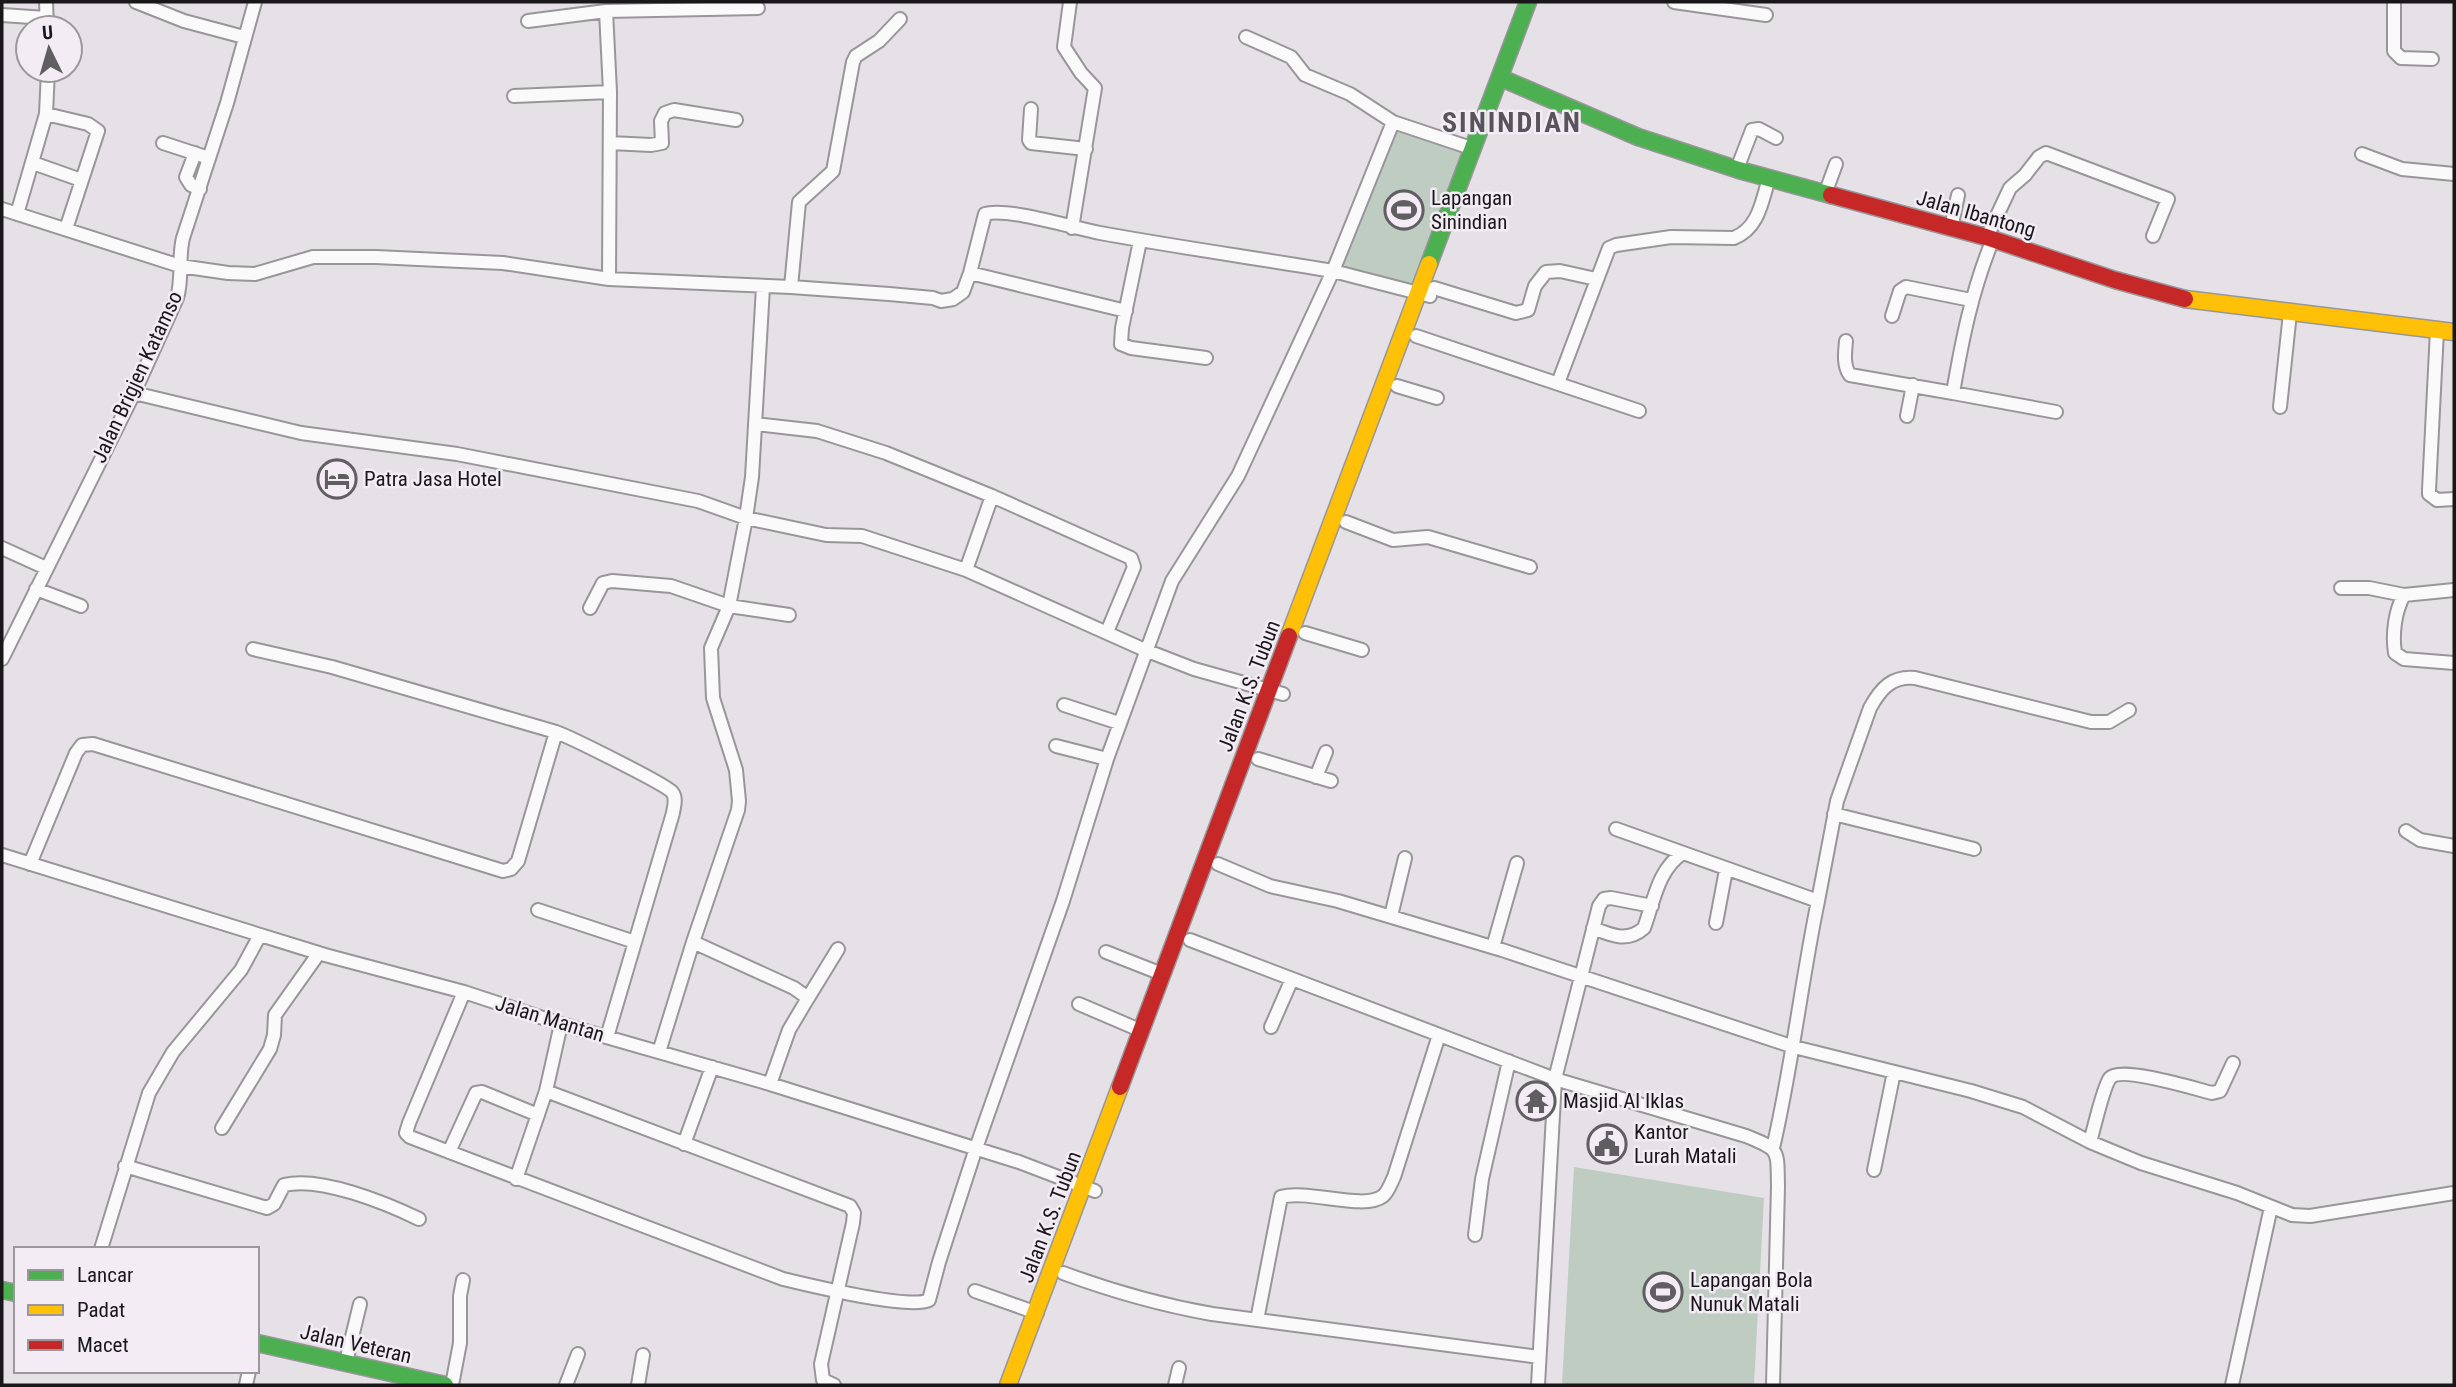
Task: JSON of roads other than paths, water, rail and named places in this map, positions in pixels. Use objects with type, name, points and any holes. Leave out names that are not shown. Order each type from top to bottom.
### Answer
[{"type":"main road","name":"Jalan K.S. Tubun","points":[[1020,1385],[1063,1273],[1162,974],[1277,692],[1428,293],[1506,80],[1528,2]]},
{"type":"main road","name":"Jalan K.S. Tubun","points":[[1008,1385],[1190,940],[1258,759],[1277,692],[1305,633],[1416,335],[1474,149],[1540,2]]},
{"type":"main road","name":"Jalan Ibantong","points":[[1506,80],[1655,143],[1825,194],[1990,238],[2153,293],[2194,302],[2454,332]]},
{"type":"main road","name":"Jalan Veteran","points":[[259,1343],[445,1385]]},
{"type":"street","points":[[136,2],[184,21],[244,37]]},
{"type":"street","points":[[1070,2],[1064,47],[1081,73],[1095,88],[1072,228]]},
{"type":"street","points":[[1674,2],[1766,15]]},
{"type":"street","points":[[2394,2],[2394,51],[2401,58],[2431,59]]},
{"type":"street","name":"Jalan Brigjen Katamso","points":[[2,659],[134,393],[180,290],[179,258],[183,238],[227,103],[253,8]]},
{"type":"street","points":[[528,20],[606,11],[758,8]]},
{"type":"street","points":[[606,11],[610,92],[609,279]]},
{"type":"street","points":[[791,287],[799,202],[833,171],[853,62],[856,56],[879,41],[900,19]]},
{"type":"street","points":[[1246,37],[1291,57],[1305,75],[1350,94],[1393,122],[1474,149]]},
{"type":"street","points":[[17,214],[46,114],[47,84]]},
{"type":"street","points":[[514,96],[610,92]]},
{"type":"street","points":[[1031,109],[1031,143],[1086,149]]},
{"type":"street","points":[[610,143],[662,143],[661,121],[665,113],[674,110],[736,120]]},
{"type":"street","points":[[46,114],[88,124],[97,129],[66,229]]},
{"type":"street","points":[[464,992],[407,1130],[410,1137],[766,1273],[836,1291],[922,1303],[929,1300],[976,1148],[1063,901],[1119,723],[1172,580],[1238,476],[1333,271],[1393,122]]},
{"type":"street","points":[[1737,169],[1752,130],[1759,129],[1776,138]]},
{"type":"street","points":[[163,144],[209,158]]},
{"type":"street","points":[[195,153],[186,177],[191,185],[200,189]]},
{"type":"street","points":[[1953,393],[1971,300],[1990,238],[2010,188],[2039,157],[2046,153],[2168,200],[2153,236]]},
{"type":"street","points":[[2362,154],[2402,169],[2454,174]]},
{"type":"street","points":[[33,163],[81,180]]},
{"type":"street","points":[[1825,194],[1836,164]]},
{"type":"street","points":[[1558,383],[1609,248],[1671,237],[1734,238],[1744,234],[1756,219],[1769,178]]},
{"type":"street","points":[[1951,228],[1958,195]]},
{"type":"street","points":[[2,209],[180,266],[245,274],[266,272],[313,257],[376,257],[503,263],[609,279],[791,287],[947,301],[963,292],[985,214],[991,212],[1140,240],[1333,271],[1516,313],[1528,310],[1535,286],[1546,272],[1560,271],[1596,279]]},
{"type":"street","points":[[1140,240],[1121,345],[1206,358]]},
{"type":"street","points":[[970,273],[1126,311]]},
{"type":"street","points":[[659,1052],[739,801],[732,752],[715,708],[710,648],[729,606],[746,518],[752,477],[763,287]]},
{"type":"street","points":[[1892,316],[1900,291],[1906,287],[1971,300]]},
{"type":"street","points":[[2280,407],[2290,313]]},
{"type":"street","points":[[2437,330],[2429,494],[2437,500],[2454,499]]},
{"type":"street","points":[[1416,335],[1639,411]]},
{"type":"street","points":[[1846,341],[1845,363],[1850,375],[2056,412]]},
{"type":"street","points":[[1907,416],[1913,385]]},
{"type":"street","points":[[1397,386],[1437,398]]},
{"type":"street","points":[[134,393],[301,433],[457,454],[698,501],[746,518],[826,534],[862,536],[966,570],[1194,669],[1277,692]]},
{"type":"street","points":[[755,424],[783,426],[835,436],[886,453],[992,496],[1133,560],[1133,567],[1107,632]]},
{"type":"street","points":[[966,570],[992,496]]},
{"type":"street","points":[[1346,522],[1394,540],[1428,537],[1530,568]]},
{"type":"street","points":[[2,548],[46,568]]},
{"type":"street","points":[[590,608],[598,588],[606,582],[671,586],[729,606],[789,615]]},
{"type":"street","points":[[2341,588],[2369,588],[2404,595],[2454,590]]},
{"type":"street","points":[[36,589],[81,606]]},
{"type":"street","points":[[2404,595],[2396,610],[2395,653],[2404,659],[2454,663]]},
{"type":"street","points":[[1305,633],[1363,650]]},
{"type":"street","points":[[253,649],[343,670],[556,732],[656,782],[673,794],[673,813],[607,1037]]},
{"type":"street","points":[[1773,1149],[1794,1047],[1804,969],[1834,814],[1876,696],[1893,680],[1915,678],[2091,722],[2109,722],[2129,709]]},
{"type":"street","points":[[1064,705],[1119,723]]},
{"type":"street","points":[[30,864],[76,753],[82,745],[93,744],[496,869],[511,869],[518,861],[556,732]]},
{"type":"street","points":[[1056,746],[1107,759]]},
{"type":"street","points":[[1317,777],[1326,752]]},
{"type":"street","points":[[1258,759],[1331,781]]},
{"type":"street","points":[[1834,814],[1973,849]]},
{"type":"street","points":[[1616,829],[1818,901]]},
{"type":"street","points":[[2406,831],[2420,840],[2454,846]]},
{"type":"street","points":[[1592,928],[1617,937],[1629,937],[1644,928],[1662,874],[1670,861],[1683,853]]},
{"type":"street","name":"Jalan Mantan","points":[[2,855],[319,953],[464,992],[561,1024],[770,1084],[976,1148],[1090,1189]]},
{"type":"street","points":[[1391,916],[1405,858]]},
{"type":"street","points":[[1493,947],[1517,863]]},
{"type":"street","points":[[1218,864],[1270,886],[1338,901],[1493,947],[1794,1047],[1971,1091],[2023,1107],[2090,1142],[2141,1163],[2237,1193],[2292,1214],[2310,1216],[2454,1194]]},
{"type":"street","points":[[1716,923],[1726,870]]},
{"type":"street","points":[[1538,1385],[1555,1079],[1599,905],[1604,899],[1611,898],[1652,906]]},
{"type":"street","points":[[538,910],[635,942]]},
{"type":"street","points":[[102,1247],[149,1093],[159,1074],[193,1027],[241,970],[260,935]]},
{"type":"street","points":[[1190,940],[1555,1079],[1746,1136],[1773,1149],[1777,1155],[1773,1385]]},
{"type":"street","points":[[693,942],[794,988],[808,998]]},
{"type":"street","points":[[770,1084],[789,1030],[838,948]]},
{"type":"street","points":[[1106,952],[1162,974]]},
{"type":"street","points":[[222,1128],[270,1049],[275,1015],[319,953]]},
{"type":"street","points":[[1270,1027],[1292,979]]},
{"type":"street","points":[[1079,1004],[1142,1031]]},
{"type":"street","points":[[516,1179],[546,1091],[561,1024]]},
{"type":"street","points":[[1257,1320],[1281,1197],[1294,1195],[1371,1201],[1384,1196],[1394,1177],[1439,1035]]},
{"type":"street","points":[[1475,1235],[1482,1180],[1509,1061]]},
{"type":"street","points":[[2090,1142],[2106,1087],[2116,1074],[2131,1074],[2212,1093],[2220,1090],[2233,1063]]},
{"type":"street","points":[[684,1144],[712,1067]]},
{"type":"street","points":[[1874,1170],[1894,1072]]},
{"type":"street","points":[[546,1091],[850,1206],[854,1213],[853,1223],[820,1373],[822,1380],[834,1385]]},
{"type":"street","points":[[449,1152],[476,1093],[482,1092],[538,1115]]},
{"type":"street","points":[[125,1166],[267,1208],[274,1203],[284,1185],[299,1184],[332,1188],[374,1198],[419,1219]]},
{"type":"street","points":[[2232,1385],[2271,1207]]},
{"type":"street","points":[[1063,1273],[1112,1291],[1163,1305],[1539,1357]]},
{"type":"street","points":[[452,1385],[460,1343],[463,1280]]},
{"type":"street","points":[[975,1291],[1037,1313]]},
{"type":"street","points":[[346,1362],[360,1304]]},
{"type":"street","points":[[566,1385],[578,1354]]},
{"type":"street","points":[[638,1385],[643,1355]]},
{"type":"street","points":[[1175,1385],[1179,1368]]},
{"type":"place","name":"Lapangan Sinindian","points":[[1404,210]]},
{"type":"place","name":"Patra Jasa Hotel","points":[[337,479]]},
{"type":"place","name":"Masjid Al Iklas","points":[[1536,1101]]},
{"type":"place","name":"Kantor Lurah Matali","points":[[1607,1144]]},
{"type":"place","name":"Lapangan Bola Nunuk Matali","points":[[1663,1292]]},
{"type":"district","name":"SININDIAN","points":[[1512,122]]}]
